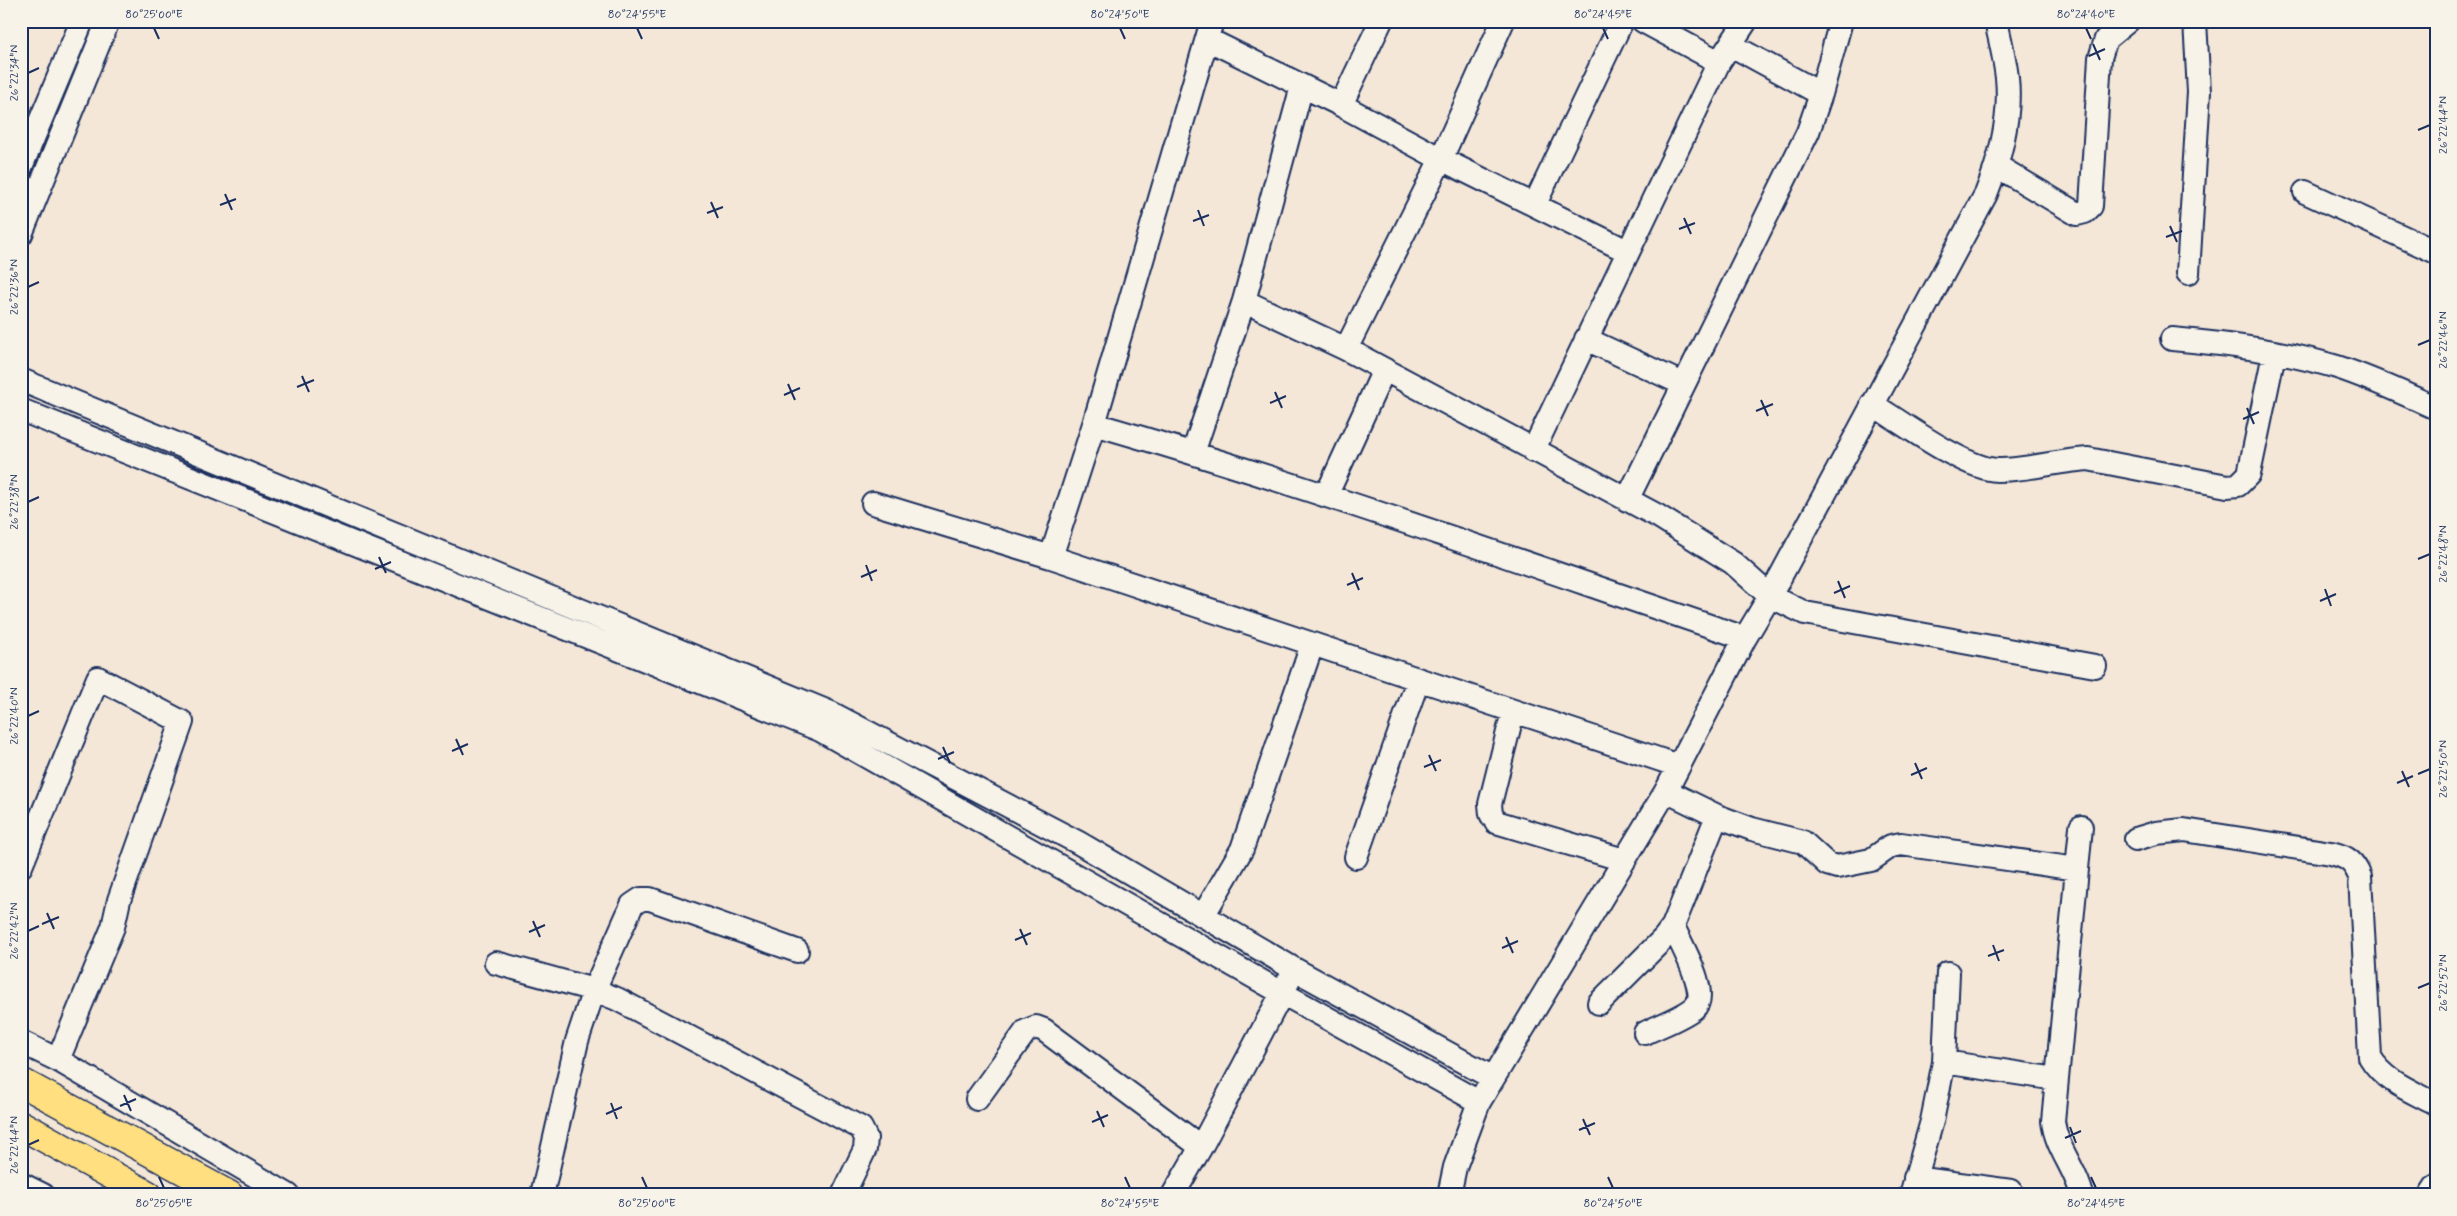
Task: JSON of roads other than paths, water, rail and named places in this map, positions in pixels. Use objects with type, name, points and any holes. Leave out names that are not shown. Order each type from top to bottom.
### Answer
[{"type":"highway","points":[[21,1082],[229,1195]]},
{"type":"highway","points":[[21,1125],[148,1195]]},
{"type":"street","points":[[21,167],[82,21]]},
{"type":"street","points":[[21,234],[108,21]]},
{"type":"street","points":[[1341,105],[1381,21]]},
{"type":"street","points":[[1346,349],[1440,159],[1503,21]]},
{"type":"street","points":[[1535,204],[1622,21]]},
{"type":"street","points":[[1643,21],[1725,53],[1821,94]]},
{"type":"street","points":[[1533,451],[1627,251],[1725,53],[1746,21]]},
{"type":"street","points":[[1627,500],[1808,132],[1821,94],[1841,21]]},
{"type":"street","points":[[1449,1195],[1454,1168],[1478,1102],[1666,790],[1745,638],[1770,596],[1986,194],[1997,166],[2006,115],[2007,79],[1996,21]]},
{"type":"street","points":[[1997,166],[2077,214],[2085,212],[2091,206],[2100,58],[2106,38],[2128,21]]},
{"type":"street","points":[[2188,273],[2199,92],[2195,21]]},
{"type":"street","points":[[1051,557],[1094,424],[1210,30],[1302,86],[1440,159],[1535,204],[1627,251]]},
{"type":"street","points":[[1193,453],[1244,301],[1302,86]]},
{"type":"street","points":[[2306,192],[2436,252]]},
{"type":"street","points":[[1244,301],[1346,349],[1627,500],[1733,562],[1770,596],[1805,612],[1827,618],[2095,666]]},
{"type":"street","points":[[1586,339],[1683,384]]},
{"type":"street","points":[[2172,339],[2208,342],[2336,367],[2377,381],[2436,408]]},
{"type":"street","points":[[1872,404],[1962,459],[1980,467],[2012,470],[2066,460],[2088,459],[2227,486],[2238,485],[2249,474],[2274,354]]},
{"type":"street","points":[[1326,496],[1384,370]]},
{"type":"street","points":[[21,380],[831,713],[1079,843],[1294,969],[1493,1078]]},
{"type":"street","points":[[21,410],[820,730],[1282,994],[1478,1102]]},
{"type":"street","points":[[1094,424],[1193,453],[1326,496],[1745,638]]},
{"type":"street","points":[[873,502],[1051,557],[1679,766]]},
{"type":"street","points":[[1203,916],[1242,849],[1251,827],[1312,645]]},
{"type":"street","points":[[21,866],[98,678],[182,722],[119,900],[113,927],[58,1060]]},
{"type":"street","points":[[1356,857],[1418,680]]},
{"type":"street","points":[[1513,712],[1490,804],[1491,814],[1496,822],[1624,860]]},
{"type":"street","points":[[1666,790],[1717,816],[1752,829],[1803,842],[1827,864],[1837,867],[1872,860],[1891,846],[1901,844],[2077,869]]},
{"type":"street","points":[[1598,1003],[1664,938],[1673,926],[1717,816]]},
{"type":"street","points":[[2081,826],[2053,1121],[2054,1134],[2080,1185],[2082,1195]]},
{"type":"street","points":[[2136,839],[2156,833],[2184,830],[2346,856],[2354,864],[2360,878],[2370,1056],[2378,1070],[2394,1082],[2436,1104]]},
{"type":"street","points":[[542,1195],[576,1041],[594,990],[626,914],[632,905],[641,900],[650,899],[797,951]]},
{"type":"street","points":[[1645,1032],[1695,1008],[1700,999],[1700,987],[1673,926]]},
{"type":"street","points":[[496,963],[594,990],[617,999],[861,1128],[866,1138],[865,1149],[843,1195]]},
{"type":"street","points":[[1173,1195],[1201,1147],[1294,969]]},
{"type":"street","points":[[1948,973],[1944,1062],[1932,1121],[1913,1186],[2011,1191]]},
{"type":"street","points":[[977,1099],[1026,1031],[1036,1028],[1044,1030],[1201,1147]]},
{"type":"street","points":[[21,1042],[58,1060],[288,1195]]},
{"type":"street","points":[[1944,1062],[2056,1079]]},
{"type":"street","points":[[21,1184],[43,1195]]},
{"type":"street","points":[[2430,1195],[2436,1186]]}]
